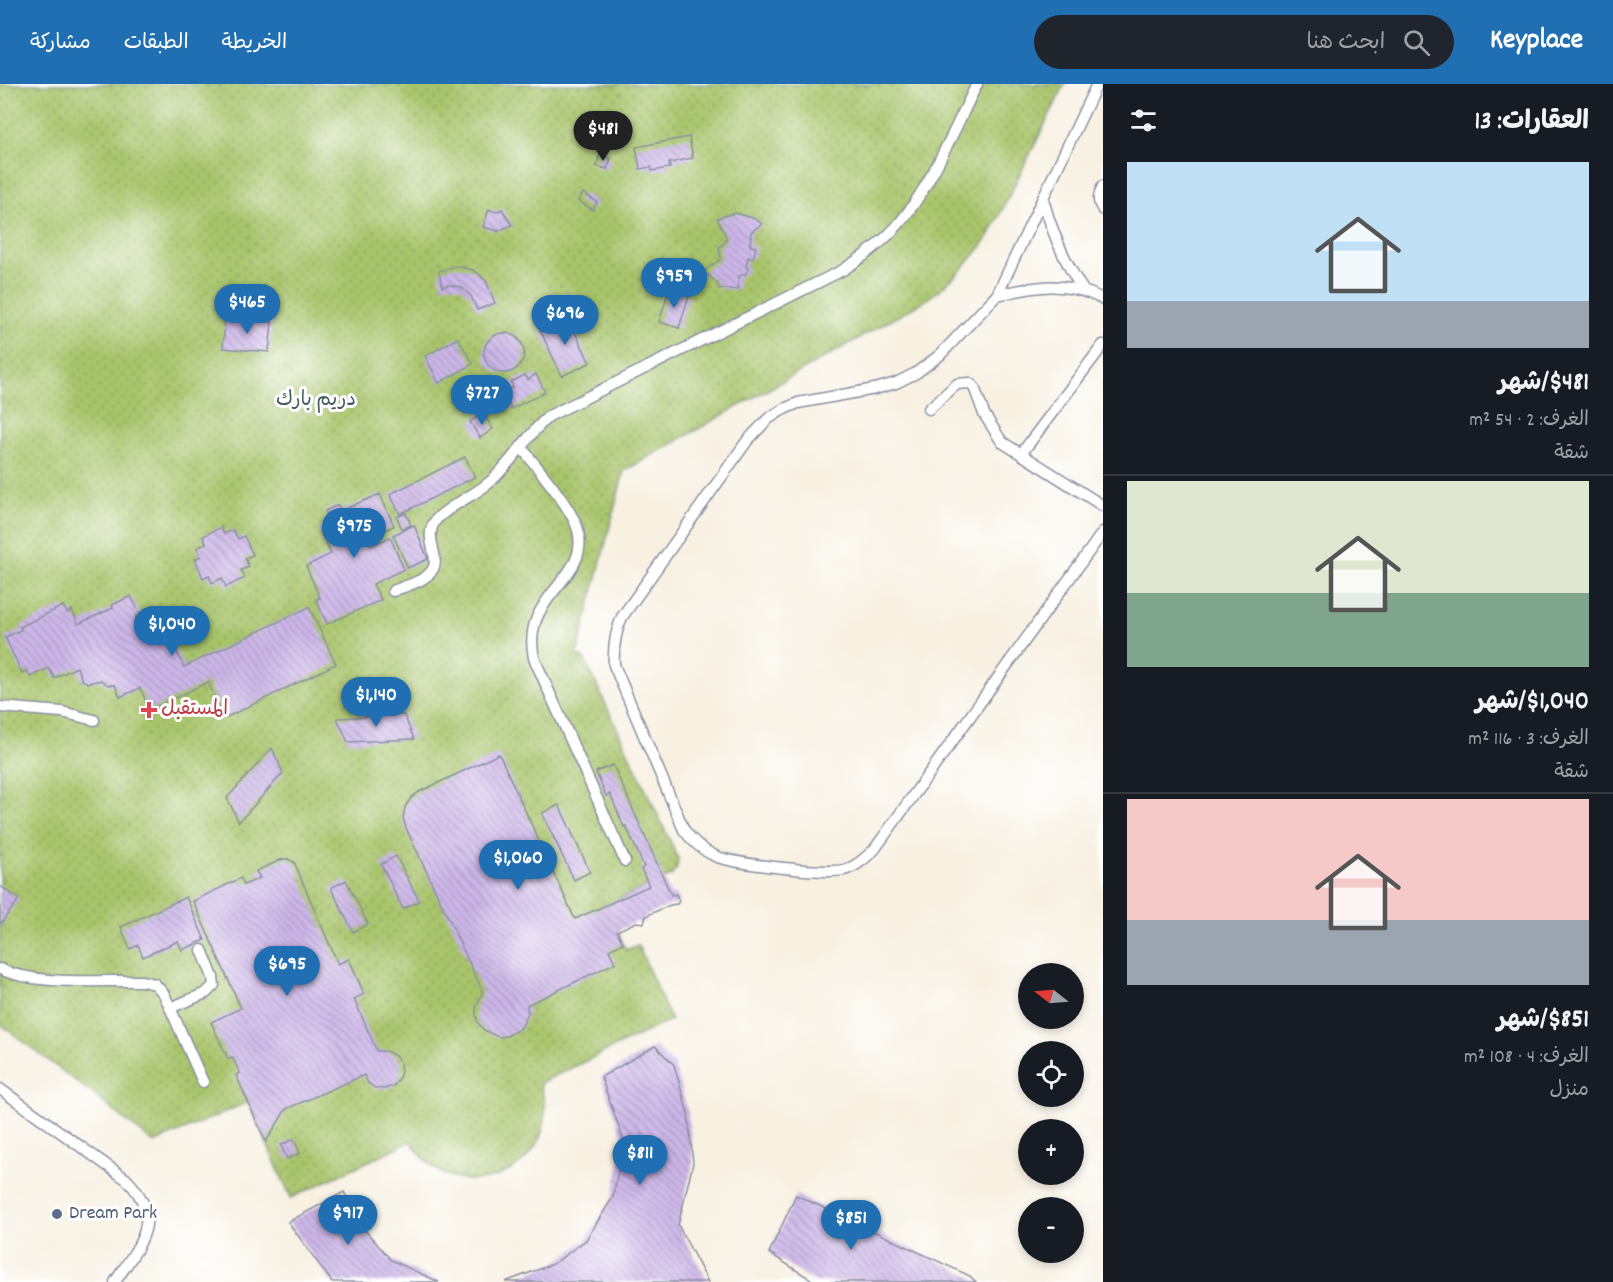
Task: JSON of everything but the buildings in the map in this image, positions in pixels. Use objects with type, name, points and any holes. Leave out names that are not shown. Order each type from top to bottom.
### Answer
[{"type":"lane","points":[[393,591],[429,574],[435,562],[430,535],[436,519],[492,480],[538,425],[560,408],[843,270],[870,252],[912,206],[977,84]]},
{"type":"lane","points":[[1097,84],[997,295],[940,355],[916,373],[896,383],[875,389],[798,404],[768,419],[747,441],[622,617],[614,644],[614,665],[684,830],[704,850],[735,861],[827,872],[845,870],[861,862],[874,850],[1103,532]]},
{"type":"lane","points":[[1103,186],[1098,195],[1098,203],[1103,210]]},
{"type":"lane","points":[[1042,199],[1065,262],[1083,290]]},
{"type":"lane","points":[[997,295],[1046,285],[1083,290],[1103,299]]},
{"type":"lane","points":[[1021,454],[1103,345]]},
{"type":"lane","points":[[929,409],[957,384],[969,383],[975,387],[984,414],[1002,442],[1103,506]]},
{"type":"lane","points":[[521,447],[569,512],[578,529],[579,539],[573,567],[538,611],[532,636],[534,658],[625,861]]},
{"type":"lane","points":[[0,708],[31,708],[94,720]]},
{"type":"lane","points":[[170,1008],[206,993],[212,988],[213,977],[202,950]]},
{"type":"lane","points":[[0,969],[25,977],[44,979],[148,982],[160,989],[203,1082]]},
{"type":"lane","points":[[0,1089],[126,1179],[135,1188],[145,1209],[145,1233],[141,1244],[118,1278],[131,1282]]},
{"type":"green space","name":"دريم بارك","points":[[0,84],[1065,84],[989,236],[950,281],[921,303],[624,471],[577,655],[585,660],[678,858],[677,868],[671,876],[606,905],[626,950],[638,945],[671,1020],[540,1083],[545,1117],[543,1129],[528,1156],[503,1174],[488,1179],[458,1179],[433,1167],[411,1141],[291,1198],[248,1102],[154,1143],[0,1024]]},
{"type":"place","name":"المستقبل","points":[[149,710]]},
{"type":"place","name":"Dream Park","points":[[57,1214]]}]
